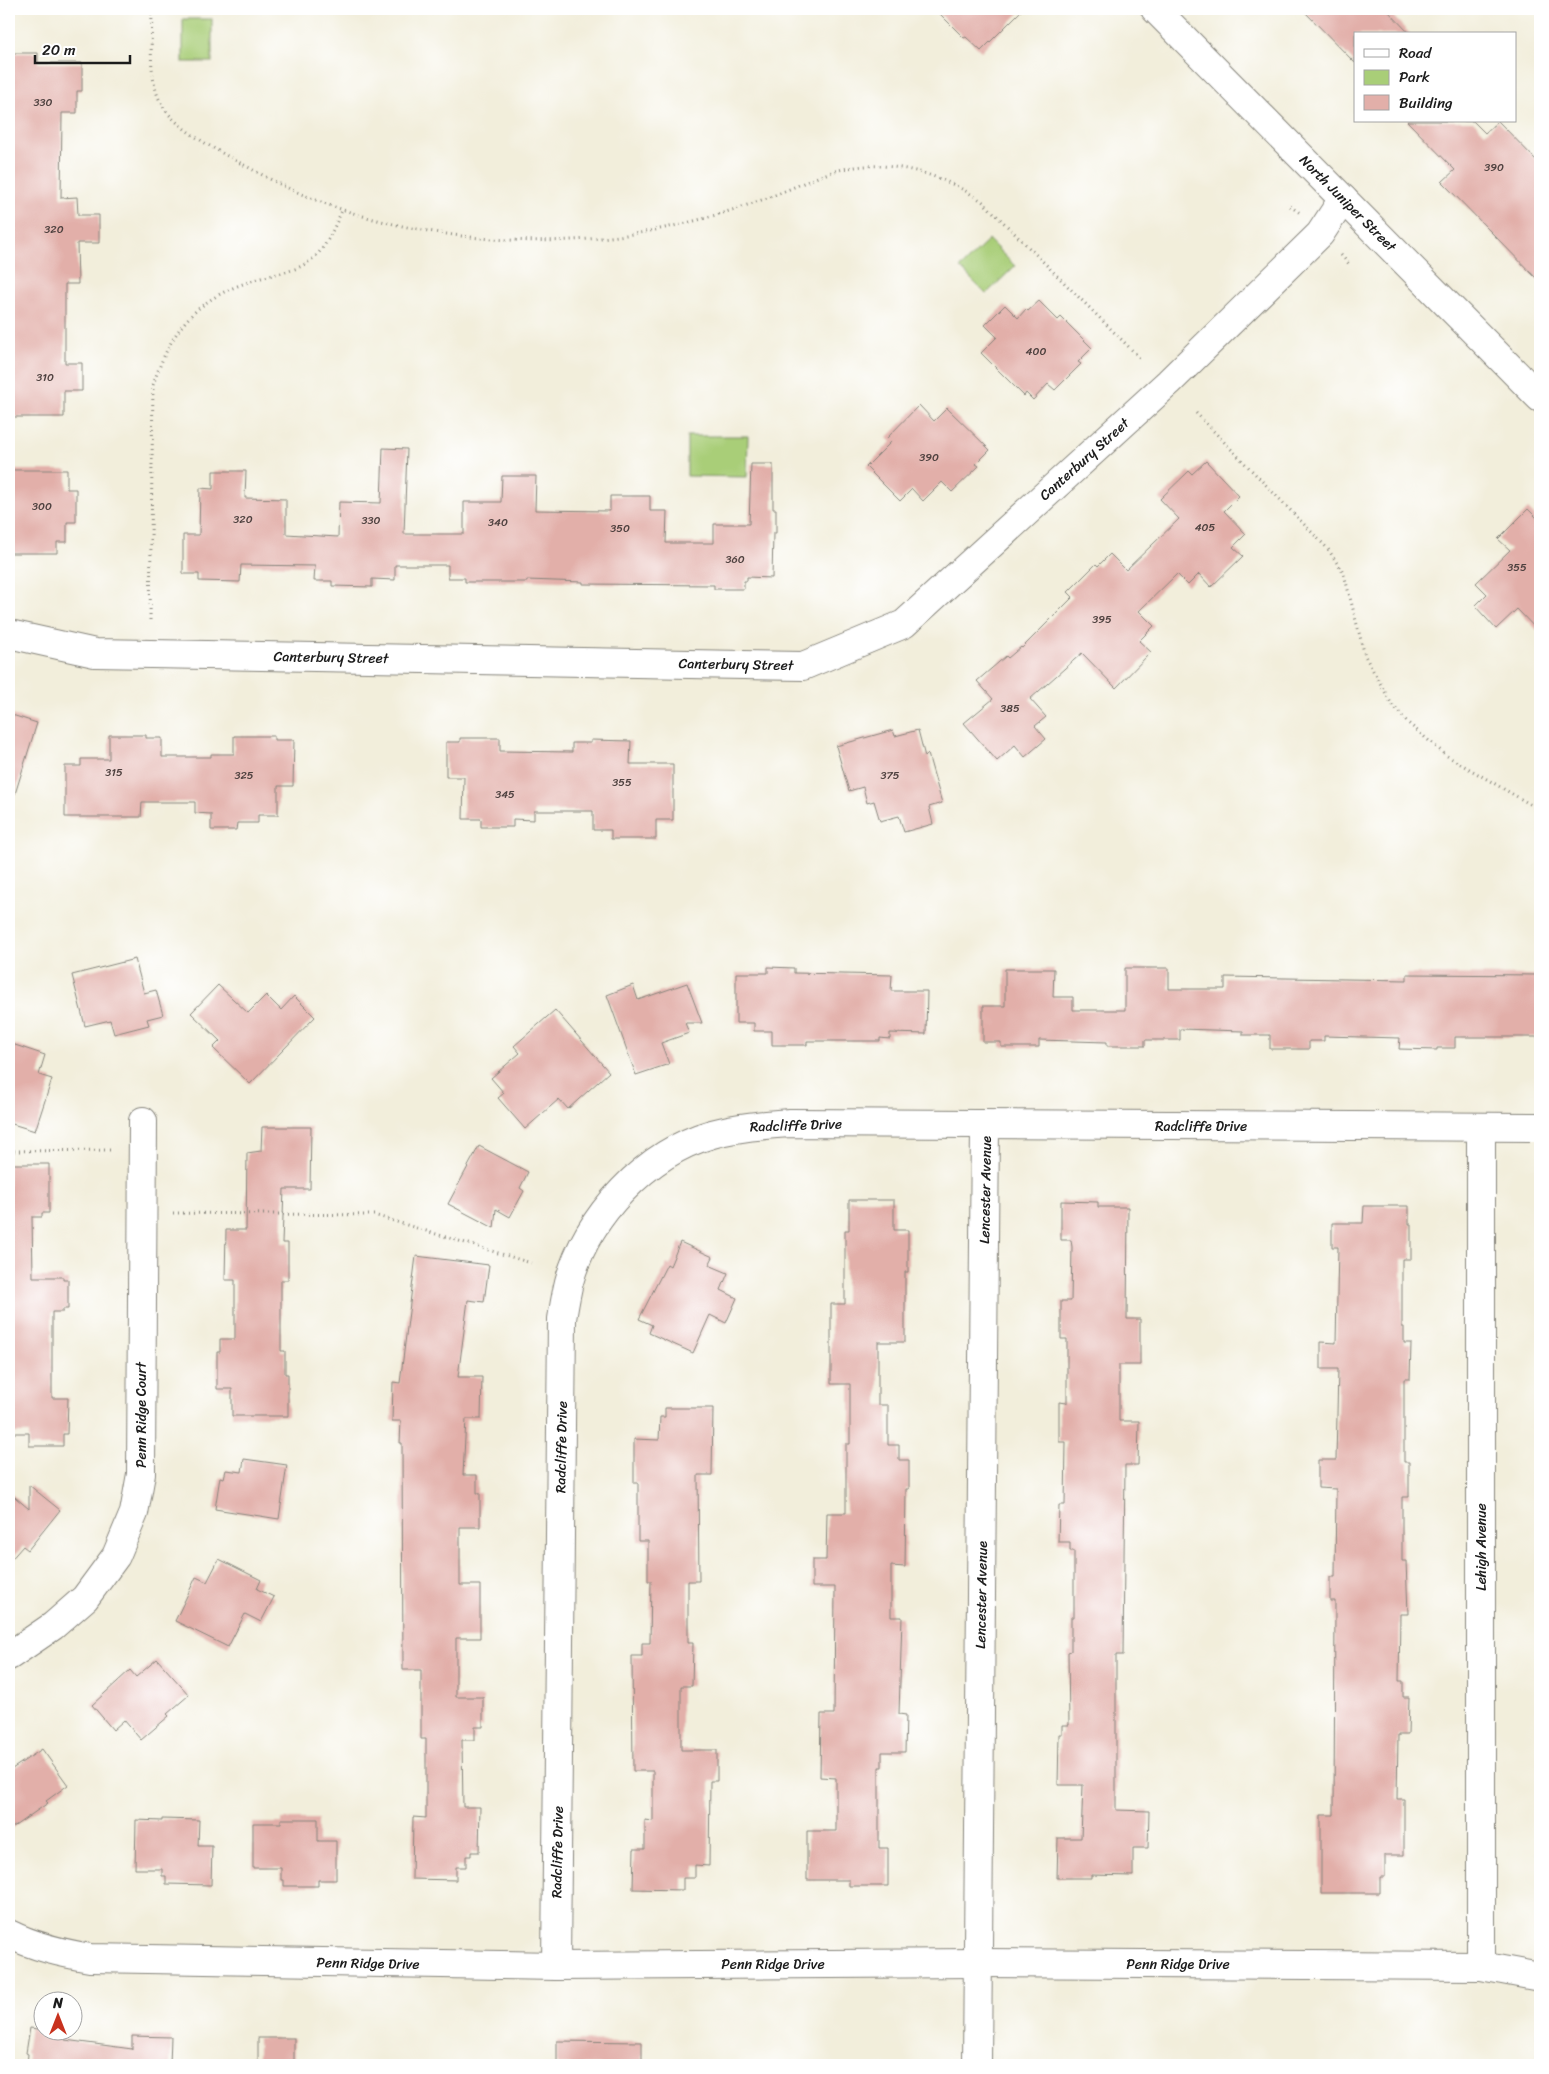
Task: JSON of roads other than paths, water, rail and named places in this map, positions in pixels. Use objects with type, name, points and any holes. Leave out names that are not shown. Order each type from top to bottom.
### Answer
[{"type":"street","name":"North Juniper Street","points":[[1155,9],[1540,398]]},
{"type":"street","name":"Canterbury Street","points":[[9,634],[95,653],[803,666],[904,624],[1169,382],[1320,234],[1343,199]]},
{"type":"street","name":"Penn Ridge Court","points":[[9,1656],[53,1626],[85,1598],[116,1556],[134,1513],[141,1474],[143,1121]]},
{"type":"street","name":"Radcliffe Drive","points":[[556,1966],[562,1319],[569,1282],[585,1241],[609,1205],[640,1174],[676,1150],[710,1134],[753,1125],[790,1123],[1540,1127]]},
{"type":"street","name":"Lencester Avenue","points":[[977,2065],[985,1125]]},
{"type":"street","name":"Lehigh Avenue","points":[[1480,1966],[1481,1127]]},
{"type":"street","name":"Penn Ridge Drive","points":[[9,1934],[30,1945],[90,1958],[556,1966],[978,1963],[1480,1966],[1540,1978]]}]
